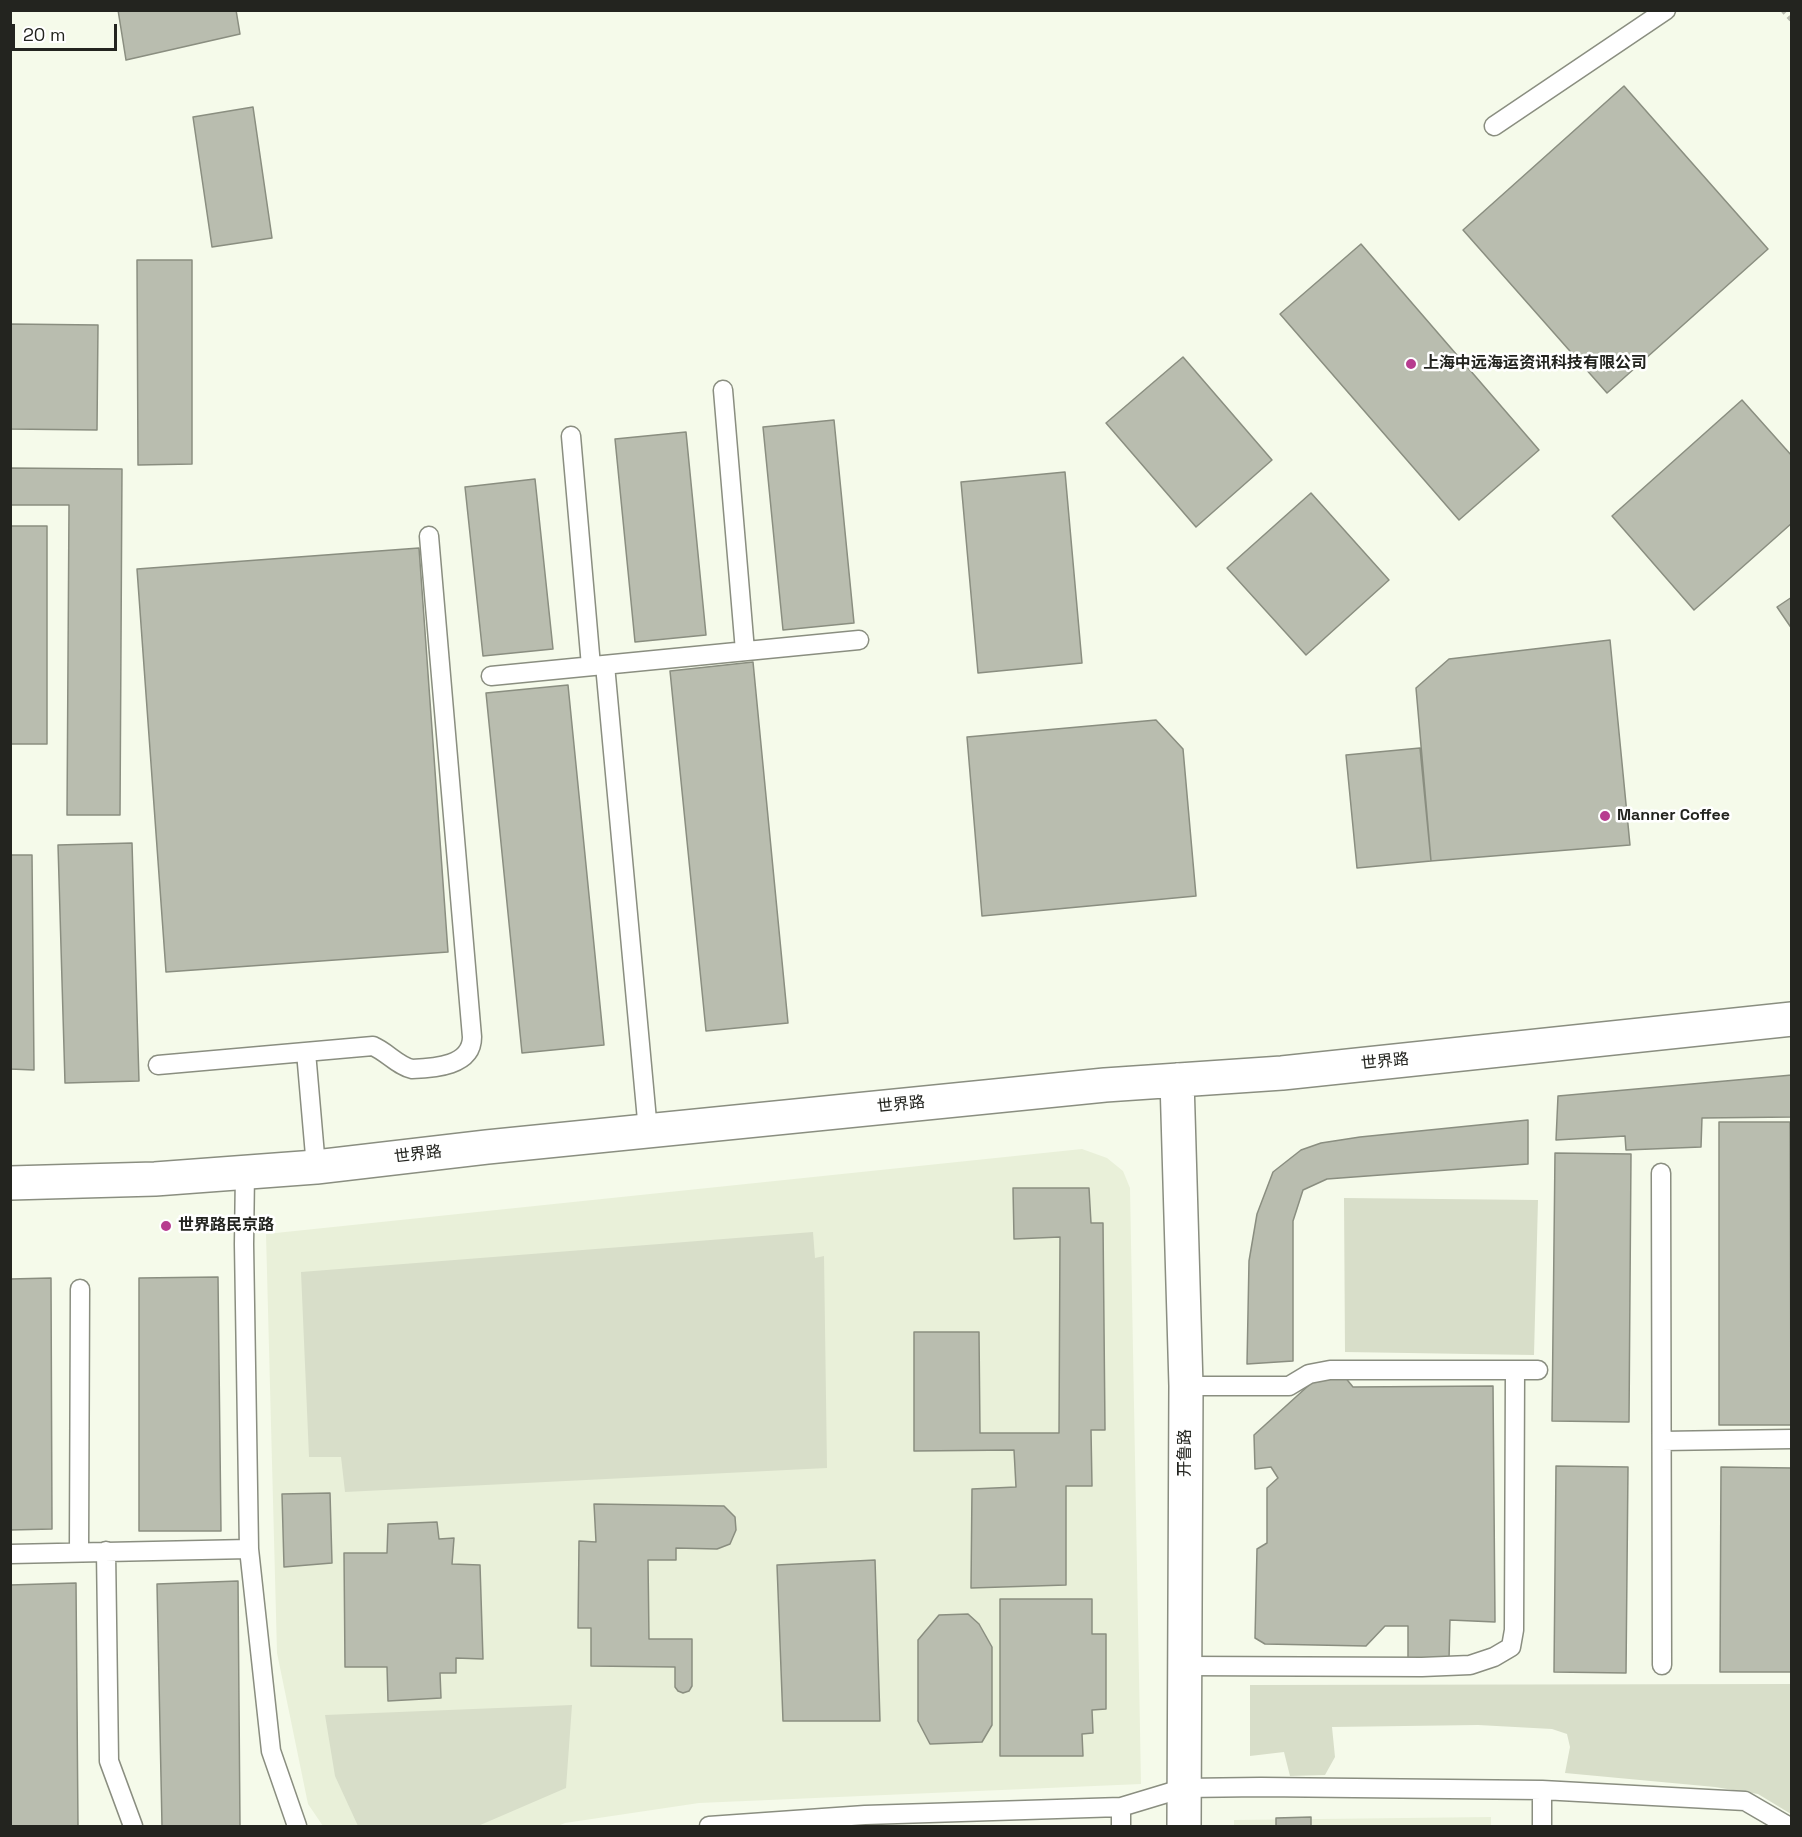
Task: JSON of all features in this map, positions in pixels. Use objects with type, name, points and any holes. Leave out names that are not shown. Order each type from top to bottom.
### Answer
[{"type":"street","name":"世界路","points":[[10,1183],[155,1179],[316,1167],[487,1147],[1105,1085],[1282,1073],[1791,1018]]},
{"type":"street","name":"开鲁路","points":[[1177,1080],[1186,1386],[1184,1827]]},
{"type":"lane","points":[[1494,126],[1666,10]]},
{"type":"lane","points":[[723,390],[745,651]]},
{"type":"lane","points":[[571,436],[648,1131]]},
{"type":"lane","points":[[158,1065],[373,1047],[412,1070],[450,1064],[469,1053],[472,1045],[429,536]]},
{"type":"lane","points":[[491,676],[859,640]]},
{"type":"lane","points":[[306,1052],[316,1167]]},
{"type":"lane","points":[[245,1172],[249,1549],[271,1751],[297,1827]]},
{"type":"lane","points":[[1661,1173],[1662,1665]]},
{"type":"lane","points":[[79,1552],[80,1289]]},
{"type":"lane","points":[[1186,1386],[1288,1386],[1310,1374],[1330,1370],[1538,1370]]},
{"type":"lane","points":[[1185,1666],[1422,1667],[1470,1665],[1494,1657],[1511,1647],[1514,1630],[1515,1370]]},
{"type":"lane","points":[[1662,1441],[1791,1439]]},
{"type":"lane","points":[[10,1554],[249,1549]]},
{"type":"lane","points":[[106,1551],[109,1761],[133,1827]]},
{"type":"lane","points":[[709,1827],[810,1823],[865,1815],[1121,1807],[1184,1788],[1272,1787],[1542,1790],[1745,1801],[1788,1827]]},
{"type":"lane","points":[[1542,1790],[1542,1827]]},
{"type":"lane","points":[[1121,1807],[1121,1827]]},
{"type":"path","points":[[1782,10],[1791,21]]},
{"type":"shaded area","points":[[1082,1149],[1107,1158],[1123,1171],[1130,1188],[1141,1784],[699,1803],[565,1823],[558,1826],[323,1826],[308,1804],[277,1653],[266,1234]]},
{"type":"shaded area","points":[[1344,1198],[1538,1200],[1534,1355],[1345,1352]]},
{"type":"shaded area","points":[[813,1232],[815,1258],[824,1256],[827,1468],[345,1492],[341,1457],[309,1457],[301,1272]]},
{"type":"shaded area","points":[[1791,1684],[1791,1814],[1758,1794],[1715,1787],[1565,1773],[1570,1747],[1567,1734],[1552,1729],[1478,1725],[1332,1727],[1335,1757],[1325,1775],[1290,1776],[1284,1752],[1250,1756],[1250,1685]]},
{"type":"shaded area","points":[[572,1705],[566,1788],[478,1826],[358,1826],[335,1776],[325,1715]]},
{"type":"shaded area","points":[[1491,1817],[1491,1826],[1234,1826],[1234,1820]]},
{"type":"building","points":[[118,10],[236,10],[240,34],[126,60]]},
{"type":"building","points":[[1624,86],[1768,249],[1607,393],[1463,230]]},
{"type":"building","points":[[253,107],[272,238],[212,247],[193,117]]},
{"type":"building","points":[[1361,244],[1539,450],[1459,520],[1280,314]]},
{"type":"building","points":[[137,260],[192,260],[192,464],[138,465]]},
{"type":"building","points":[[10,324],[98,325],[97,430],[10,429]]},
{"type":"building","points":[[1183,357],[1272,460],[1196,527],[1106,423]]},
{"type":"building","points":[[1742,400],[1792,456],[1792,523],[1694,610],[1612,516]]},
{"type":"building","points":[[834,420],[854,623],[783,630],[763,427]]},
{"type":"building","points":[[686,432],[706,635],[635,642],[615,439]]},
{"type":"building","points":[[10,468],[122,469],[120,815],[67,815],[69,505],[10,505]]},
{"type":"building","points":[[1065,472],[1082,663],[978,673],[961,482]]},
{"type":"building","points":[[535,479],[553,649],[483,656],[465,487]]},
{"type":"building","points":[[1311,493],[1389,580],[1306,655],[1227,568]]},
{"type":"building","points":[[10,526],[47,526],[47,744],[10,744]]},
{"type":"building","points":[[419,548],[448,952],[166,972],[137,569]]},
{"type":"building","points":[[1792,597],[1792,629],[1777,607]]},
{"type":"building","points":[[1610,640],[1630,845],[1431,861],[1416,688],[1449,659]]},
{"type":"building","points":[[753,662],[788,1023],[706,1031],[670,671]]},
{"type":"building","points":[[568,685],[604,1045],[522,1053],[486,693]]},
{"type":"building","points":[[1156,720],[1183,749],[1196,896],[982,916],[967,737]]},
{"type":"building","points":[[1420,748],[1431,861],[1357,868],[1346,755]]},
{"type":"building","points":[[132,843],[139,1081],[65,1083],[58,845]]},
{"type":"building","points":[[10,855],[32,855],[34,1070],[10,1069]]},
{"type":"building","points":[[1792,1075],[1792,1117],[1702,1118],[1701,1147],[1626,1150],[1625,1136],[1556,1140],[1558,1096]]},
{"type":"building","points":[[1528,1120],[1528,1164],[1327,1179],[1303,1190],[1293,1221],[1293,1361],[1247,1364],[1249,1261],[1257,1214],[1273,1172],[1301,1150],[1321,1143]]},
{"type":"building","points":[[1719,1122],[1790,1122],[1791,1425],[1719,1425]]},
{"type":"building","points":[[1555,1153],[1631,1154],[1629,1422],[1552,1421]]},
{"type":"building","points":[[1013,1188],[1089,1188],[1091,1223],[1103,1223],[1105,1430],[1091,1430],[1092,1486],[1066,1486],[1066,1585],[971,1588],[972,1489],[1016,1487],[1014,1450],[914,1451],[914,1332],[979,1332],[980,1433],[1059,1433],[1060,1237],[1014,1239]]},
{"type":"building","points":[[218,1277],[221,1531],[139,1531],[139,1278]]},
{"type":"building","points":[[51,1278],[52,1529],[10,1530],[10,1279]]},
{"type":"building","points":[[1319,1376],[1344,1376],[1353,1387],[1493,1386],[1495,1622],[1450,1620],[1449,1659],[1408,1658],[1408,1626],[1385,1626],[1366,1646],[1265,1644],[1255,1638],[1257,1549],[1267,1543],[1267,1488],[1278,1478],[1271,1467],[1255,1469],[1254,1435]]},
{"type":"building","points":[[1556,1466],[1628,1467],[1626,1673],[1554,1672]]},
{"type":"building","points":[[1721,1467],[1792,1468],[1792,1672],[1720,1672]]},
{"type":"building","points":[[330,1493],[332,1563],[284,1567],[282,1494]]},
{"type":"building","points":[[594,1504],[724,1506],[735,1517],[736,1530],[730,1544],[717,1549],[676,1548],[676,1560],[648,1560],[649,1639],[692,1639],[692,1686],[689,1691],[683,1693],[675,1687],[675,1667],[591,1666],[591,1628],[578,1628],[579,1541],[596,1542]]},
{"type":"building","points":[[437,1522],[439,1539],[454,1538],[452,1564],[480,1565],[483,1659],[456,1658],[456,1673],[440,1673],[441,1698],[388,1701],[387,1667],[345,1667],[344,1553],[387,1553],[388,1524]]},
{"type":"building","points":[[875,1560],[880,1721],[783,1721],[777,1565]]},
{"type":"building","points":[[238,1581],[240,1826],[162,1826],[157,1584]]},
{"type":"building","points":[[76,1583],[78,1826],[10,1826],[10,1585]]},
{"type":"building","points":[[1000,1599],[1092,1599],[1092,1634],[1106,1634],[1106,1709],[1092,1710],[1093,1733],[1082,1734],[1083,1756],[1000,1756]]},
{"type":"building","points":[[968,1614],[979,1624],[992,1647],[992,1725],[982,1742],[930,1744],[918,1721],[918,1640],[939,1615]]},
{"type":"building","points":[[1311,1817],[1311,1826],[1276,1826],[1276,1818]]},
{"type":"place","name":"上海中远海运资讯科技有限公司","points":[[1411,364]]},
{"type":"place","name":"Manner Coffee","points":[[1605,816]]},
{"type":"place","name":"世界路民京路","points":[[166,1226]]}]
